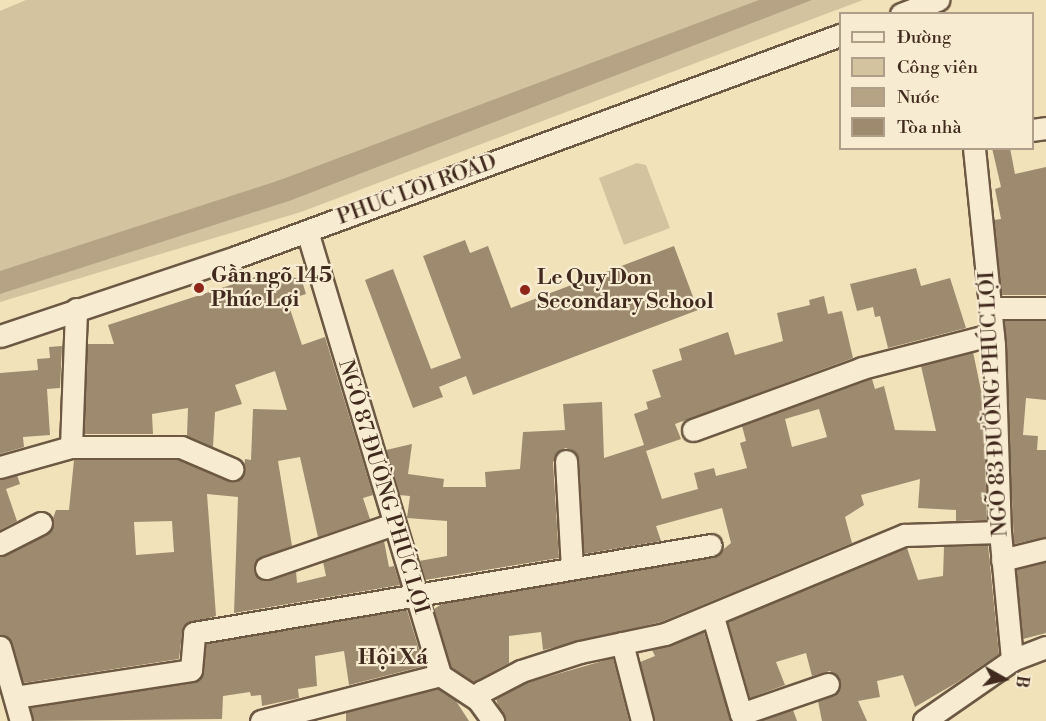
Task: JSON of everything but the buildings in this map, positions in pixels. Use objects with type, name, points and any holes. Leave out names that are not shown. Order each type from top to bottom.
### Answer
[{"type":"street","points":[[908,12],[929,6]]},
{"type":"street","name":"PHUC LOI ROAD","points":[[0,336],[307,231],[839,35]]},
{"type":"street","name":"NGÕ 83 ĐƯỜNG PHÚC LỢI","points":[[974,150],[993,334],[1000,532],[1012,660]]},
{"type":"street","name":"NGÕ 87 ĐƯỜNG PHÚC LỢI","points":[[307,231],[440,675]]},
{"type":"street","points":[[990,308],[1046,308]]},
{"type":"street","points":[[71,447],[76,309]]},
{"type":"street","points":[[693,430],[862,368],[993,334]]},
{"type":"street","points":[[0,467],[71,447],[181,447],[232,469]]},
{"type":"street","points":[[566,461],[572,567]]},
{"type":"street","points":[[0,544],[42,523]]},
{"type":"street","points":[[266,568],[394,524]]},
{"type":"street","points":[[478,700],[481,693],[521,671],[713,617],[903,535],[1000,532]]},
{"type":"street","points":[[15,697],[191,670],[194,633],[415,593],[711,545]]},
{"type":"street","points":[[1002,560],[1046,549]]},
{"type":"street","points":[[713,617],[741,714],[828,684]]},
{"type":"street","points":[[621,643],[642,721]]},
{"type":"street","points":[[0,647],[21,721]]},
{"type":"street","points":[[924,721],[1012,660],[1046,647]]},
{"type":"street","points":[[261,721],[440,675],[478,700],[493,721]]},
{"type":"green space","points":[[26,0],[863,0],[301,212],[0,302],[0,11]]},
{"type":"green space","points":[[637,163],[646,165],[670,228],[624,245],[599,178]]},
{"type":"water","points":[[759,0],[812,0],[289,201],[0,294],[0,271],[280,180]]},
{"type":"place","name":"Gần ngõ 145 Phúc Lợi","points":[[199,288]]},
{"type":"place","name":"Le Quy Don Secondary School","points":[[525,290]]},
{"type":"district","name":"Hội Xá","points":[[393,658]]}]
